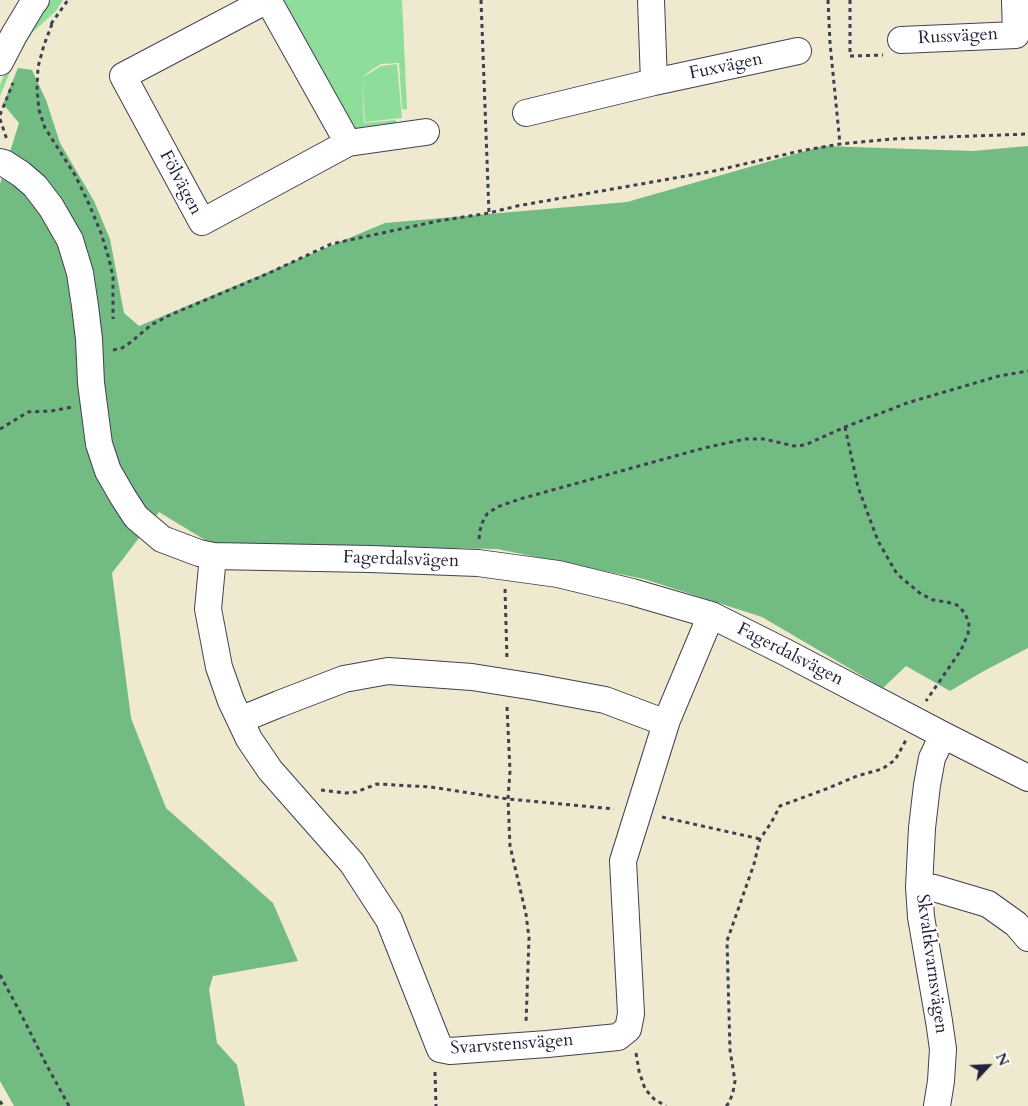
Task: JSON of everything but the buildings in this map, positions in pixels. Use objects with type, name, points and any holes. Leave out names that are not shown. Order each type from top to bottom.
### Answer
[{"type":"street","points":[[0,62],[36,0]]},
{"type":"street","name":"Fölvägen","points":[[268,0],[348,143],[202,222],[123,76],[268,0]]},
{"type":"street","points":[[651,0],[654,82]]},
{"type":"street","name":"Russvägen","points":[[901,40],[1022,34],[1015,0]]},
{"type":"street","name":"Fuxvägen","points":[[526,113],[654,82],[798,51]]},
{"type":"street","points":[[348,143],[426,132]]},
{"type":"street","name":"Fagerdalsvägen","points":[[0,162],[21,174],[35,186],[51,207],[70,240],[80,273],[89,339],[99,444],[108,471],[123,498],[136,517],[162,539],[199,553],[213,556],[478,563],[558,574],[632,592],[711,615],[1028,778]]},
{"type":"street","name":"Svarvstensvägen","points":[[213,556],[208,610],[220,667],[231,701],[249,739],[270,770],[352,863],[390,920],[440,1049],[450,1051],[524,1046],[618,1036],[625,1031]]},
{"type":"street","points":[[625,1031],[628,1029],[631,1014],[623,861],[666,723],[711,615]]},
{"type":"street","points":[[240,720],[344,680],[388,671],[507,681],[605,700],[666,723]]},
{"type":"street","name":"Skvaltkvarnsvägen","points":[[937,1106],[943,1049],[920,918],[919,887],[922,828],[927,785],[932,758],[943,735]]},
{"type":"street","points":[[919,887],[934,888],[988,904],[1016,924],[1028,938]]},
{"type":"path","points":[[482,0],[489,213]]},
{"type":"path","points":[[828,0],[830,43],[840,144]]},
{"type":"path","points":[[850,0],[850,56],[890,55],[901,40]]},
{"type":"path","points":[[113,350],[122,348],[151,325],[170,315],[267,274],[331,244],[527,204],[714,172],[800,151],[840,144],[909,138],[1028,134]]},
{"type":"path","points":[[478,563],[481,525],[488,514],[497,507],[704,448],[745,439],[764,439],[794,446],[805,445],[907,402],[999,376],[1028,371]]},
{"type":"path","points":[[0,429],[28,412],[51,411],[76,406]]},
{"type":"path","points":[[726,1106],[734,1092],[735,1081],[730,1050],[727,941],[754,864],[760,839],[780,806],[858,776],[882,769],[896,760],[921,708],[961,650],[968,634],[969,624],[965,612],[957,605],[933,600],[921,594],[897,574],[878,541],[858,487],[845,427]]},
{"type":"path","points":[[506,583],[510,846],[526,914],[529,938],[524,1046]]},
{"type":"path","points":[[290,794],[298,787],[345,793],[356,792],[377,784],[431,787],[508,799],[638,812],[760,839]]},
{"type":"path","points":[[0,975],[69,1106]]},
{"type":"path","points":[[625,1031],[633,1041],[645,1089],[654,1099],[666,1106]]},
{"type":"path","points":[[436,1106],[435,1061],[440,1049]]},
{"type":"path","points":[[0,1102],[3,1106]]},
{"type":"green space","points":[[49,0],[63,0],[56,11],[33,32],[27,41],[10,72],[0,96],[0,85],[5,72],[36,16]]},
{"type":"green space","points":[[278,0],[402,0],[407,109],[404,110],[402,108],[399,63],[381,64],[362,78],[381,66],[397,64],[402,118],[365,122],[362,79],[364,123],[396,120],[396,124],[354,129]]},
{"type":"green space","points":[[18,68],[32,70],[46,100],[60,143],[94,201],[110,239],[124,313],[139,326],[385,223],[627,202],[823,146],[973,151],[1028,146],[1028,648],[950,691],[906,666],[883,688],[762,617],[644,579],[497,549],[210,543],[159,512],[112,573],[131,718],[166,808],[273,903],[298,961],[213,976],[209,989],[217,1043],[237,1065],[245,1106],[14,1106],[0,1081],[0,184],[19,123],[3,104]]}]
